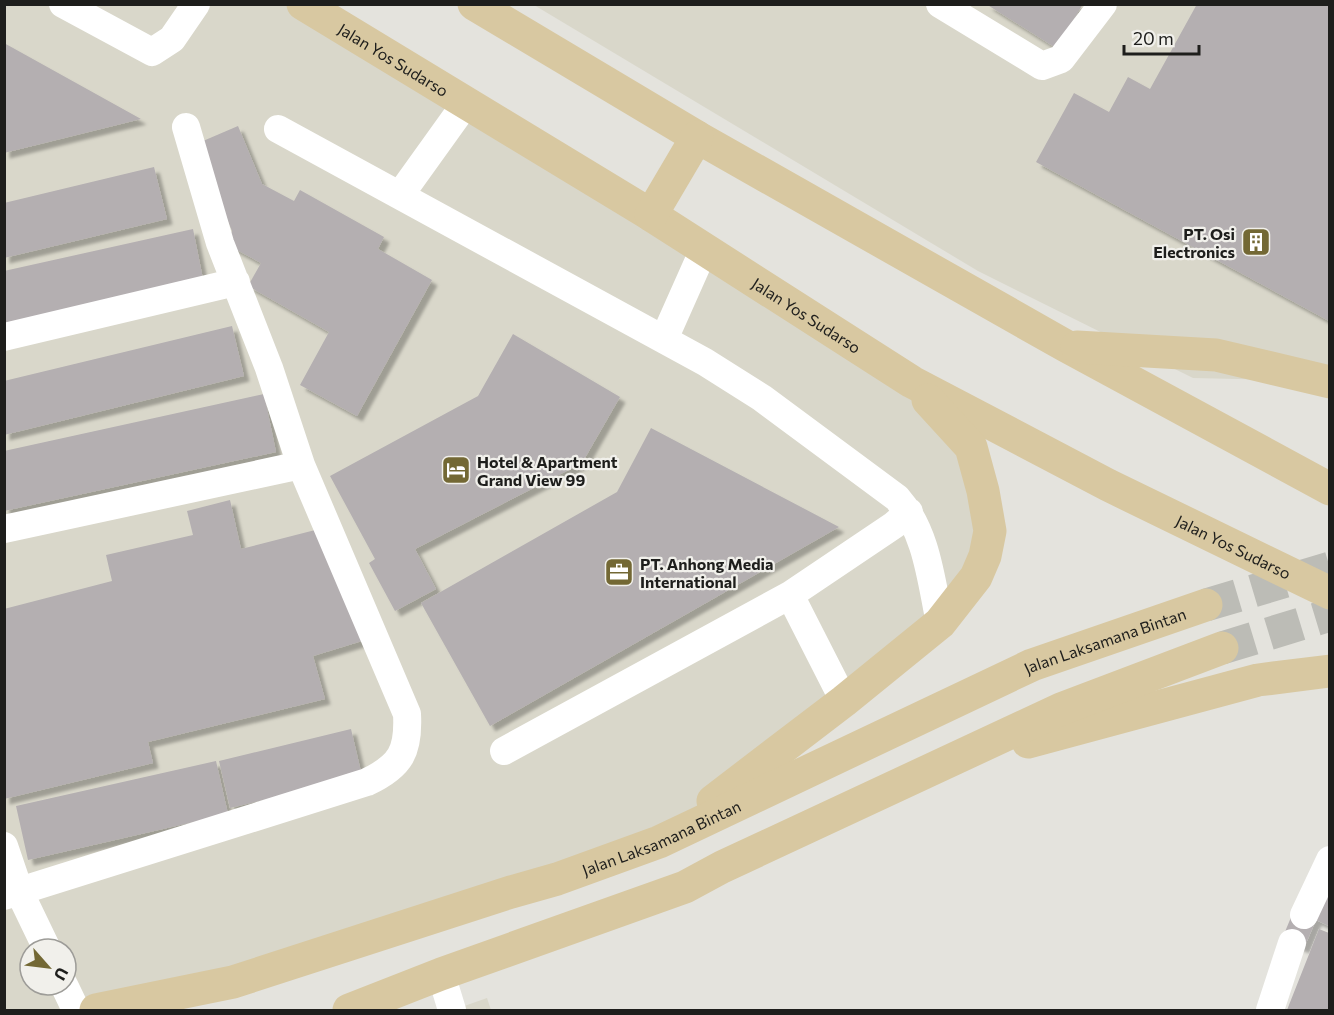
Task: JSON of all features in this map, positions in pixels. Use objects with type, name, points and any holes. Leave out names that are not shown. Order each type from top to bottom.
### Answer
[{"type":"main road","name":"Jalan Yos Sudarso","points":[[303,4],[651,215],[912,382],[1108,485],[1329,593]]},
{"type":"main road","points":[[474,4],[697,137],[1066,346],[1329,489]]},
{"type":"main road","points":[[651,215],[697,137]]},
{"type":"main road","points":[[1066,346],[1216,355],[1329,382]]},
{"type":"main road","points":[[659,842],[844,701],[940,623],[976,577],[986,556],[990,531],[984,491],[971,447],[912,382]]},
{"type":"main road","name":"Jalan Laksamana Bintan","points":[[96,1011],[233,982],[557,879],[659,842],[1032,665],[1206,605]]},
{"type":"main road","points":[[349,1011],[441,974],[685,887],[722,867],[1061,709],[1222,648]]},
{"type":"main road","points":[[940,765],[1258,680],[1329,671]]},
{"type":"main road","points":[[557,879],[573,928]]},
{"type":"lane","points":[[63,4],[152,52],[172,39],[196,4]]},
{"type":"lane","points":[[940,4],[1042,66],[1061,59],[1103,4]]},
{"type":"lane","points":[[400,195],[466,103]]},
{"type":"lane","points":[[12,895],[367,782],[386,773],[398,762],[408,733],[407,714],[300,465],[269,368],[220,243],[186,128]]},
{"type":"lane","points":[[278,129],[511,258],[664,339],[762,398],[897,498],[909,512],[925,551],[940,623]]},
{"type":"lane","points":[[664,339],[704,249]]},
{"type":"lane","points":[[4,337],[236,282]]},
{"type":"lane","points":[[4,528],[300,465]]},
{"type":"lane","points":[[504,751],[790,595],[894,525],[909,512]]},
{"type":"lane","points":[[790,595],[844,701]]},
{"type":"lane","points":[[4,846],[12,895],[39,937]]},
{"type":"lane","points":[[1304,915],[1329,860]]},
{"type":"lane","points":[[1270,1011],[1292,943]]},
{"type":"lane","points":[[441,974],[452,1011]]},
{"type":"lane","points":[[70,997],[76,1011]]},
{"type":"shaded area","points":[[5,5],[300,5],[912,382],[967,448],[986,533],[973,579],[659,842],[134,1010],[5,1010]]},
{"type":"shaded area","points":[[534,5],[1329,5],[1329,381],[1193,378],[978,271]]},
{"type":"shaded area","points":[[487,998],[491,1010],[453,1010]]},
{"type":"building","points":[[986,4],[1083,4],[1056,48]]},
{"type":"building","name":"PT. Osi Electronics","points":[[1197,4],[1329,4],[1329,321],[1036,162],[1074,93],[1109,112],[1128,77],[1150,89]]},
{"type":"building","points":[[4,43],[141,119],[4,153]]},
{"type":"building","points":[[238,126],[262,184],[294,201],[300,190],[384,237],[378,249],[432,280],[357,416],[300,385],[329,332],[248,286],[261,263],[226,244],[232,231],[196,144]]},
{"type":"building","points":[[154,167],[167,219],[4,258],[4,203]]},
{"type":"building","points":[[193,229],[204,284],[4,328],[4,271]]},
{"type":"building","points":[[232,326],[244,376],[4,435],[4,381]]},
{"type":"building","name":"Hotel & Apartment Grand View 99","points":[[513,334],[620,397],[582,463],[415,549],[436,589],[395,611],[369,563],[375,559],[330,476],[478,396]]},
{"type":"building","points":[[264,394],[276,452],[4,511],[4,451]]},
{"type":"building","points":[[651,428],[839,527],[490,726],[421,603],[617,492]]},
{"type":"building","points":[[230,500],[241,549],[323,528],[365,640],[313,656],[325,699],[148,742],[153,763],[4,799],[4,609],[112,581],[106,555],[193,535],[187,511]]},
{"type":"building","points":[[351,729],[362,776],[230,808],[219,761]]},
{"type":"building","points":[[216,761],[228,814],[28,860],[16,806]]},
{"type":"building","points":[[1329,876],[1329,926],[1316,920],[1304,948],[1282,939],[1294,910]]},
{"type":"building","points":[[1319,929],[1329,933],[1329,1010],[1287,1010]]},
{"type":"tunnel","points":[[1206,605],[1330,568]]},
{"type":"tunnel","points":[[1222,648],[1330,615]]},
{"type":"place","name":"PT. Osi Electronics","points":[[1256,242]]},
{"type":"place","name":"Hotel & Apartment Grand View 99","points":[[456,470]]},
{"type":"place","name":"PT. Anhong Media International","points":[[619,572]]}]
